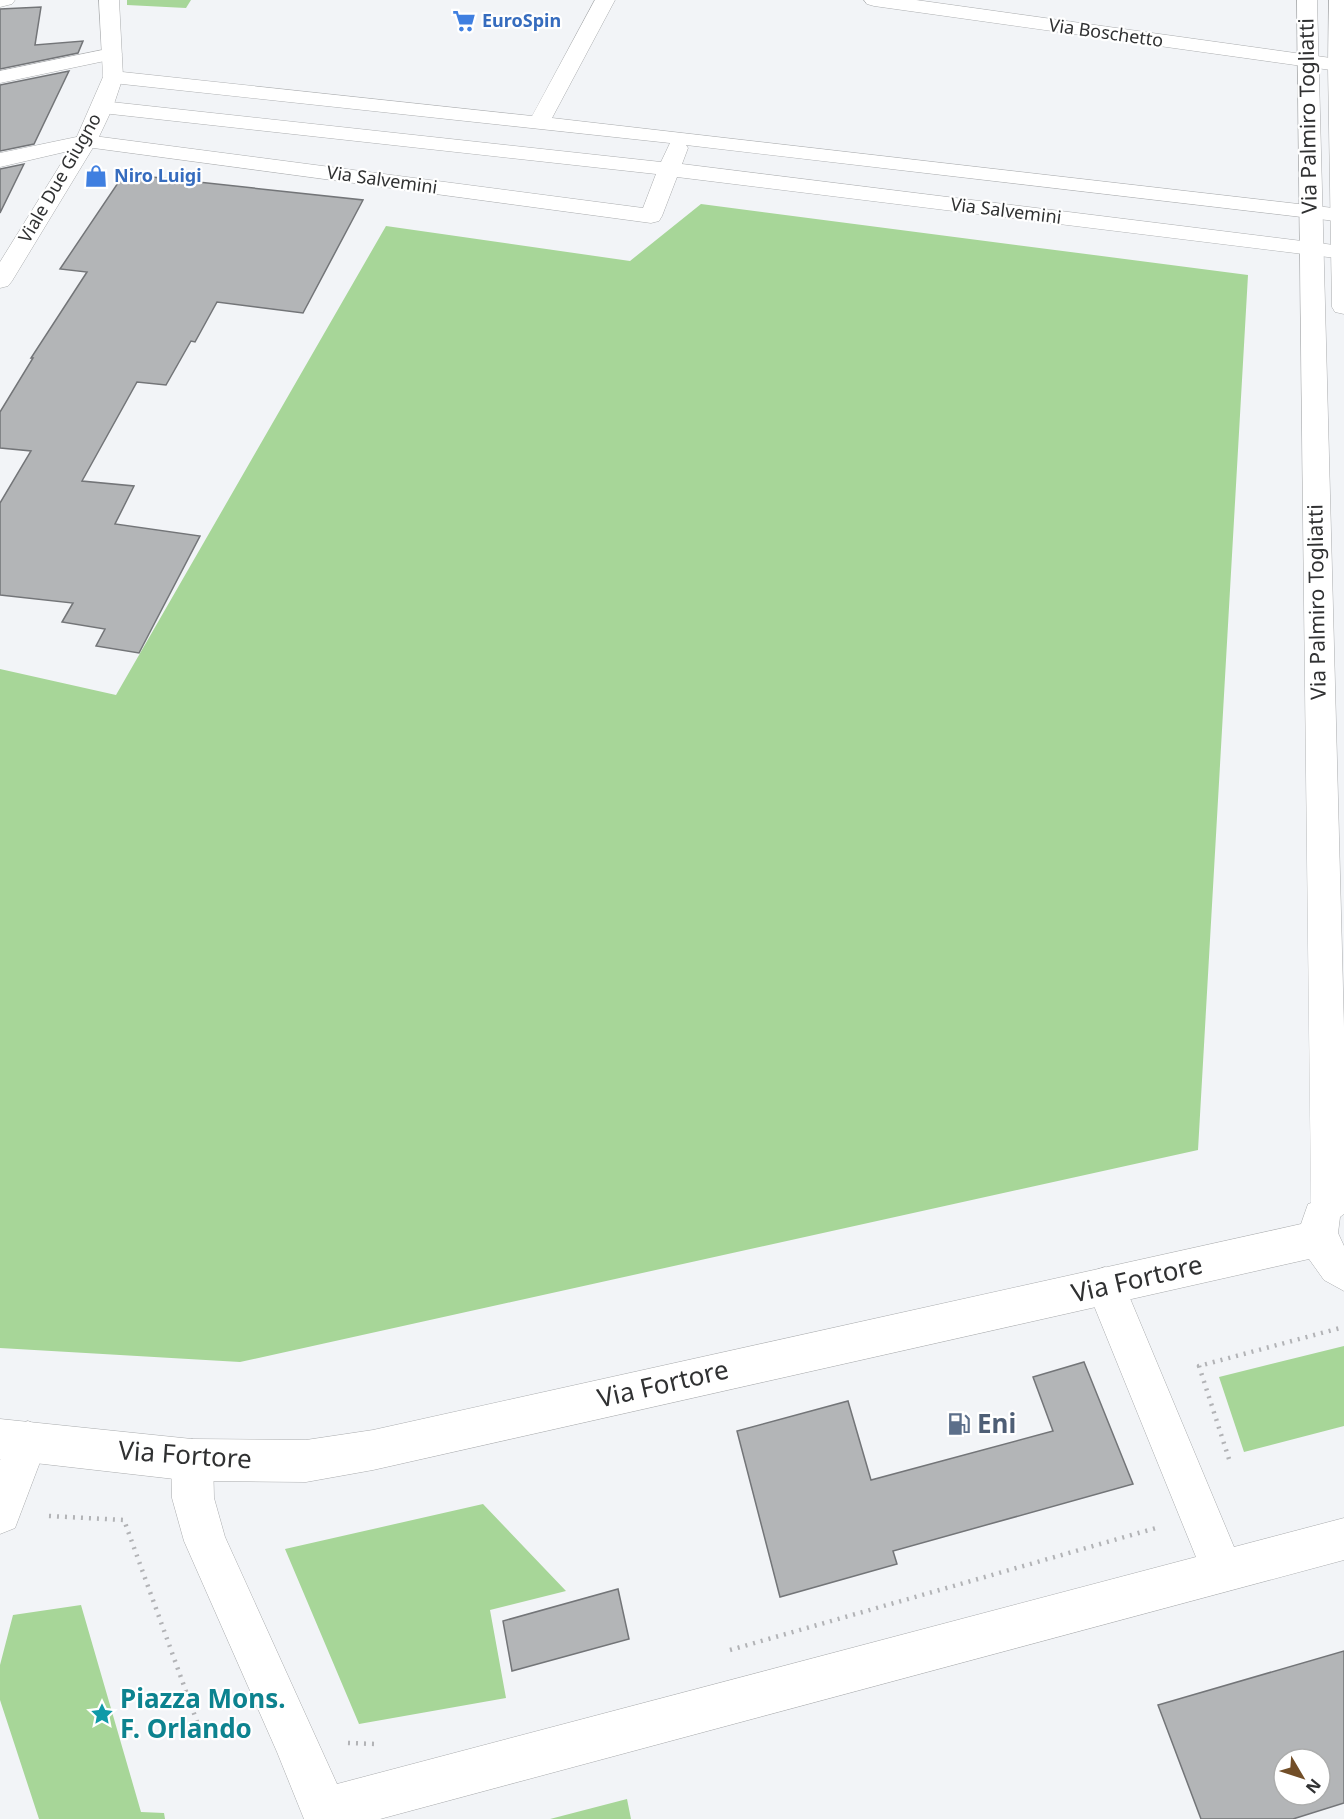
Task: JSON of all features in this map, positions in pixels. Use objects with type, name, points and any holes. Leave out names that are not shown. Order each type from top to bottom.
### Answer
[{"type":"street","points":[[0,1],[5,0]]},
{"type":"street","name":"Viale Due Giugno","points":[[0,281],[94,123],[113,77],[109,0]]},
{"type":"street","points":[[539,123],[605,0]]},
{"type":"street","name":"Via Boschetto","points":[[874,0],[1338,65]]},
{"type":"street","name":"Via Palmiro Togliatti","points":[[1307,0],[1310,248],[1331,1213]]},
{"type":"street","name":"Via Palmiro Togliatti","points":[[1339,0],[1338,65],[1344,307]]},
{"type":"street","points":[[0,77],[112,54]]},
{"type":"street","name":"Via Salvemini","points":[[113,77],[681,138],[1342,216]]},
{"type":"street","points":[[0,160],[94,123]]},
{"type":"street","name":"Via Salvemini","points":[[94,123],[651,216],[681,138]]},
{"type":"street","name":"Via Salvemini","points":[[94,123],[669,169],[1310,248],[1343,267]]},
{"type":"street","name":"Via Salvemini","points":[[94,123],[531,175]]},
{"type":"street","points":[[637,188],[661,190]]},
{"type":"street","points":[[1331,1213],[1324,1252],[1344,1272]]},
{"type":"street","name":"Via Fortore","points":[[14,1440],[192,1460],[306,1461],[374,1450],[1105,1286],[1331,1213]]},
{"type":"street","points":[[1105,1286],[1223,1571]]},
{"type":"street","points":[[0,1513],[14,1440]]},
{"type":"street","points":[[192,1460],[193,1498],[205,1541],[295,1740],[326,1815],[1344,1539]]},
{"type":"path","points":[[1232,1469],[1199,1366],[1344,1327]]},
{"type":"path","points":[[0,1513],[124,1520],[200,1730],[295,1740],[384,1745]]},
{"type":"path","points":[[717,1653],[1200,1515]]},
{"type":"green space","points":[[127,0],[191,0],[186,8],[127,5]]},
{"type":"green space","points":[[701,204],[1248,275],[1198,1150],[240,1362],[0,1348],[0,669],[116,695],[386,226],[630,261]]},
{"type":"green space","points":[[1344,1346],[1344,1426],[1244,1452],[1219,1377]]},
{"type":"green space","points":[[483,1504],[566,1591],[490,1610],[506,1698],[359,1724],[285,1549]]},
{"type":"green space","points":[[81,1605],[141,1812],[164,1813],[165,1819],[39,1819],[0,1700],[0,1665],[13,1615]]},
{"type":"green space","points":[[627,1799],[631,1819],[550,1819]]},
{"type":"building","points":[[41,7],[35,45],[83,41],[78,53],[0,69],[0,9]]},
{"type":"building","points":[[69,71],[34,144],[0,151],[0,85]]},
{"type":"building","points":[[24,164],[0,213],[0,169]]},
{"type":"building","points":[[124,174],[363,200],[303,313],[217,302],[195,342],[191,341],[166,385],[137,382],[82,481],[134,486],[115,524],[200,536],[139,653],[96,646],[105,629],[62,622],[73,603],[0,595],[0,503],[31,451],[0,448],[0,412],[33,358],[31,358],[87,272],[60,269]]},
{"type":"building","points":[[1084,1362],[1133,1484],[893,1551],[897,1564],[780,1597],[737,1431],[848,1401],[871,1480],[1053,1431],[1033,1377]]},
{"type":"building","points":[[618,1589],[629,1639],[512,1671],[503,1621]]},
{"type":"building","points":[[1344,1651],[1344,1803],[1332,1807],[1332,1747],[1272,1747],[1272,1807],[1331,1807],[1293,1819],[1201,1819],[1158,1705]]},
{"type":"place","name":"EuroSpin","points":[[464,21]]},
{"type":"place","name":"Niro Luigi","points":[[96,176]]},
{"type":"place","name":"Eni","points":[[959,1424]]},
{"type":"place","name":"Piazza Mons. F. Orlando","points":[[102,1714]]}]
